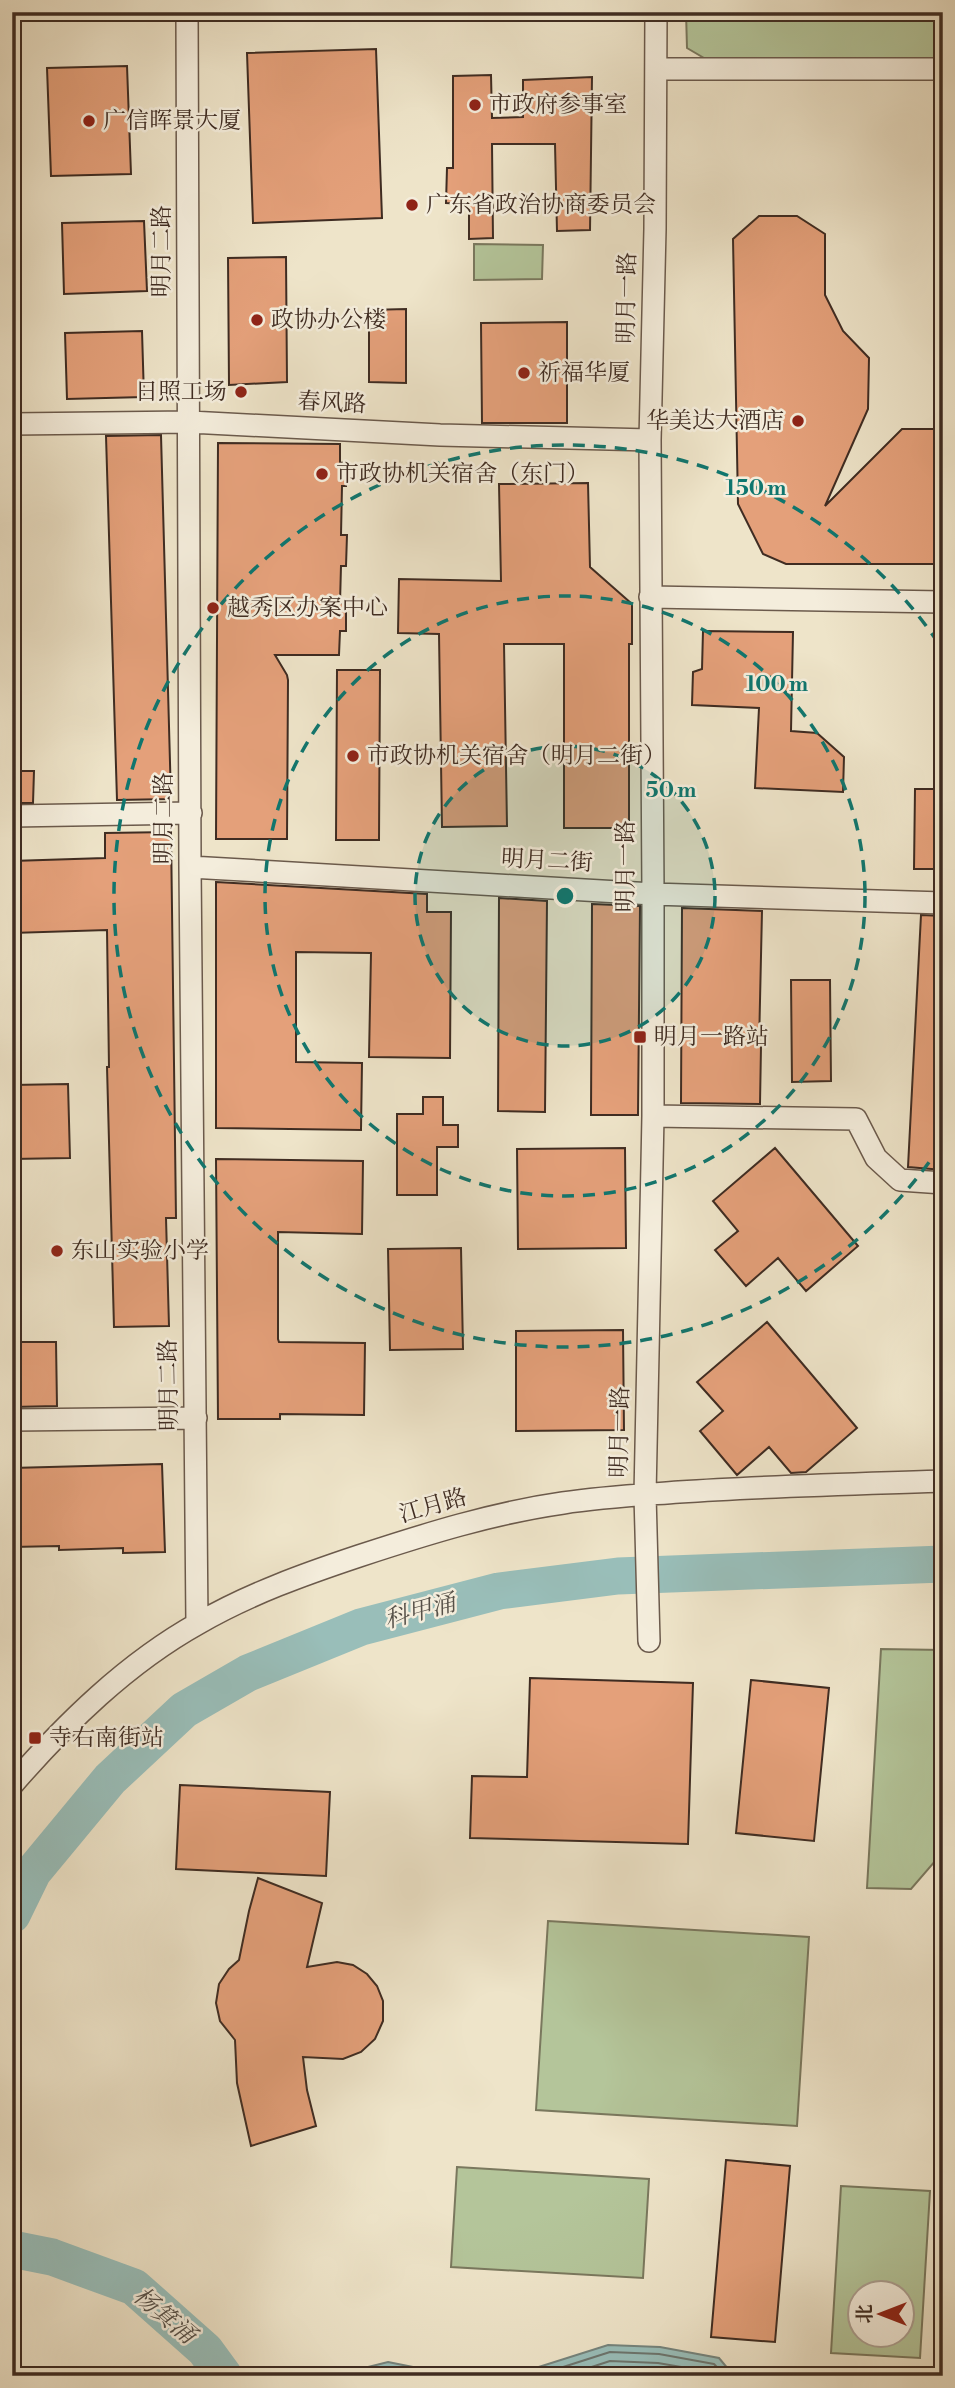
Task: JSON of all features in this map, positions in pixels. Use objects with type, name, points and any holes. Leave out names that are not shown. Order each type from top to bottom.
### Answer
[{"type":"street","name":"明月二路","points":[[187,12],[190,867],[197,1624]]},
{"type":"street","name":"明月一路","points":[[649,1641],[645,1494],[653,1116],[653,894],[649,440],[656,12]]},
{"type":"street","name":"明月一路","points":[[657,69],[667,12]]},
{"type":"street","points":[[657,69],[943,69]]},
{"type":"street","name":"春风路","points":[[12,424],[190,422],[440,436],[649,440]]},
{"type":"street","points":[[650,597],[943,602]]},
{"type":"street","points":[[12,816],[191,813]]},
{"type":"street","name":"明月二街","points":[[190,867],[653,894],[943,903]]},
{"type":"street","points":[[653,1116],[856,1119],[876,1158],[900,1180],[943,1183]]},
{"type":"street","points":[[12,1420],[196,1418]]},
{"type":"street","name":"江月路","points":[[12,1785],[94,1700],[131,1670],[197,1624],[270,1588],[432,1532],[553,1504],[645,1494],[943,1481]]},
{"type":"green space","points":[[686,12],[943,12],[943,63],[716,65],[687,48]]},
{"type":"green space","points":[[474,244],[543,245],[542,279],[474,280]]},
{"type":"green space","points":[[881,1649],[943,1650],[943,1852],[911,1889],[867,1888]]},
{"type":"green space","points":[[548,1921],[809,1937],[797,2126],[536,2110]]},
{"type":"green space","points":[[457,2167],[649,2179],[643,2278],[451,2267]]},
{"type":"green space","points":[[841,2186],[930,2191],[920,2358],[831,2353]]},
{"type":"water","points":[[608,2345],[660,2347],[719,2358],[734,2376],[526,2376],[526,2371]]},
{"type":"water","points":[[388,2362],[458,2376],[345,2376],[344,2373]]},
{"type":"building","points":[[376,49],[382,218],[253,223],[247,53]]},
{"type":"building","name":"广信晖景大厦","points":[[127,66],[131,174],[51,176],[47,68]]},
{"type":"building","points":[[491,75],[492,118],[523,117],[523,80],[592,77],[590,230],[557,231],[555,144],[492,144],[493,238],[469,239],[469,204],[446,203],[447,168],[453,168],[453,76]]},
{"type":"building","points":[[759,216],[797,216],[825,234],[825,295],[843,331],[869,358],[868,409],[825,506],[902,429],[943,429],[943,564],[786,564],[763,554],[738,504],[733,239]]},
{"type":"building","points":[[144,221],[147,291],[64,294],[62,223]]},
{"type":"building","name":"政协办公楼","points":[[286,257],[287,382],[229,385],[228,258]]},
{"type":"building","points":[[406,309],[406,383],[369,382],[369,310]]},
{"type":"building","name":"祈福华厦","points":[[567,322],[567,423],[482,423],[481,323]]},
{"type":"building","points":[[142,331],[144,397],[67,399],[65,333]]},
{"type":"building","points":[[161,435],[171,799],[117,800],[106,436]]},
{"type":"building","points":[[218,443],[340,444],[340,463],[346,462],[346,486],[342,486],[341,535],[347,535],[346,566],[341,566],[340,603],[346,604],[346,631],[340,631],[339,655],[275,655],[288,680],[287,839],[216,839]]},
{"type":"building","points":[[588,483],[590,567],[632,604],[632,644],[629,644],[629,828],[564,828],[564,644],[504,644],[507,826],[442,827],[439,634],[398,633],[399,579],[501,581],[499,484]]},
{"type":"building","points":[[703,631],[793,632],[791,731],[817,733],[844,757],[843,792],[755,788],[759,708],[692,705],[693,672],[702,669]]},
{"type":"building","name":"市政协机关宿舍（明月二街）","points":[[337,670],[380,670],[379,840],[336,840]]},
{"type":"building","points":[[12,771],[34,771],[33,803],[12,803]]},
{"type":"building","points":[[915,789],[943,789],[943,869],[914,869]]},
{"type":"building","points":[[171,832],[176,1218],[166,1218],[169,1326],[114,1327],[107,1067],[107,930],[12,933],[12,861],[105,858],[105,833]]},
{"type":"building","points":[[216,882],[427,894],[427,912],[451,912],[450,1058],[369,1057],[371,953],[296,952],[296,1062],[362,1063],[361,1130],[216,1128]]},
{"type":"building","points":[[499,898],[547,901],[545,1112],[498,1111]]},
{"type":"building","points":[[592,904],[640,906],[638,1115],[591,1115]]},
{"type":"building","points":[[682,908],[762,911],[760,1104],[681,1103]]},
{"type":"building","points":[[921,915],[943,916],[943,1170],[908,1167]]},
{"type":"building","points":[[791,980],[830,980],[831,1081],[792,1082]]},
{"type":"building","points":[[68,1084],[70,1158],[12,1159],[12,1085]]},
{"type":"building","points":[[423,1097],[443,1097],[443,1125],[458,1125],[458,1147],[437,1147],[437,1195],[397,1195],[397,1114],[423,1114]]},
{"type":"building","points":[[625,1148],[626,1248],[518,1249],[517,1149]]},
{"type":"building","points":[[775,1148],[858,1246],[806,1291],[778,1258],[746,1286],[715,1250],[738,1231],[713,1201]]},
{"type":"building","points":[[216,1159],[363,1161],[362,1234],[278,1232],[278,1339],[279,1342],[365,1343],[364,1415],[280,1414],[280,1419],[218,1419]]},
{"type":"building","points":[[461,1248],[463,1349],[390,1350],[388,1249]]},
{"type":"building","points":[[767,1322],[857,1428],[806,1472],[791,1473],[769,1447],[737,1475],[700,1431],[723,1411],[697,1382]]},
{"type":"building","points":[[623,1330],[624,1430],[516,1431],[516,1331]]},
{"type":"building","points":[[12,1342],[56,1342],[57,1406],[12,1407]]},
{"type":"building","points":[[162,1464],[165,1552],[123,1553],[123,1548],[59,1550],[59,1546],[12,1547],[12,1468]]},
{"type":"building","points":[[530,1678],[693,1683],[688,1844],[470,1838],[472,1776],[527,1777]]},
{"type":"building","points":[[751,1680],[829,1688],[814,1841],[736,1833]]},
{"type":"building","points":[[180,1785],[330,1792],[326,1876],[176,1869]]},
{"type":"building","points":[[258,1878],[322,1903],[307,1967],[337,1962],[353,1965],[367,1974],[377,1986],[383,2001],[383,2021],[375,2039],[361,2052],[343,2059],[303,2057],[307,2090],[316,2126],[251,2146],[237,2083],[235,2040],[220,2021],[216,2003],[219,1984],[239,1960]]},
{"type":"building","points":[[726,2160],[790,2166],[775,2342],[711,2337]]},
{"type":"waterway","name":"科甲涌","points":[[12,1915],[33,1872],[110,1779],[184,1710],[248,1673],[361,1627],[499,1591],[618,1576],[943,1564]]},
{"type":"waterway","name":"杨箕涌","points":[[12,2249],[52,2257],[134,2287],[205,2350],[224,2376]]},
{"type":"place","name":"市政府参事室","points":[[475,105]]},
{"type":"place","name":"广信晖景大厦","points":[[89,121]]},
{"type":"place","name":"广东省政治协商委员会","points":[[412,205]]},
{"type":"place","name":"政协办公楼","points":[[257,320]]},
{"type":"place","name":"祈福华厦","points":[[524,373]]},
{"type":"place","name":"日照工场","points":[[241,392]]},
{"type":"place","name":"华美达大酒店","points":[[798,421]]},
{"type":"place","name":"市政协机关宿舍（东门）","points":[[322,474]]},
{"type":"place","name":"越秀区办案中心","points":[[213,608]]},
{"type":"place","name":"市政协机关宿舍（明月二街）","points":[[353,756]]},
{"type":"place","name":"明月一路站","points":[[640,1037]]},
{"type":"place","name":"东山实验小学","points":[[57,1251]]},
{"type":"place","name":"寺右南街站","points":[[35,1738]]}]
